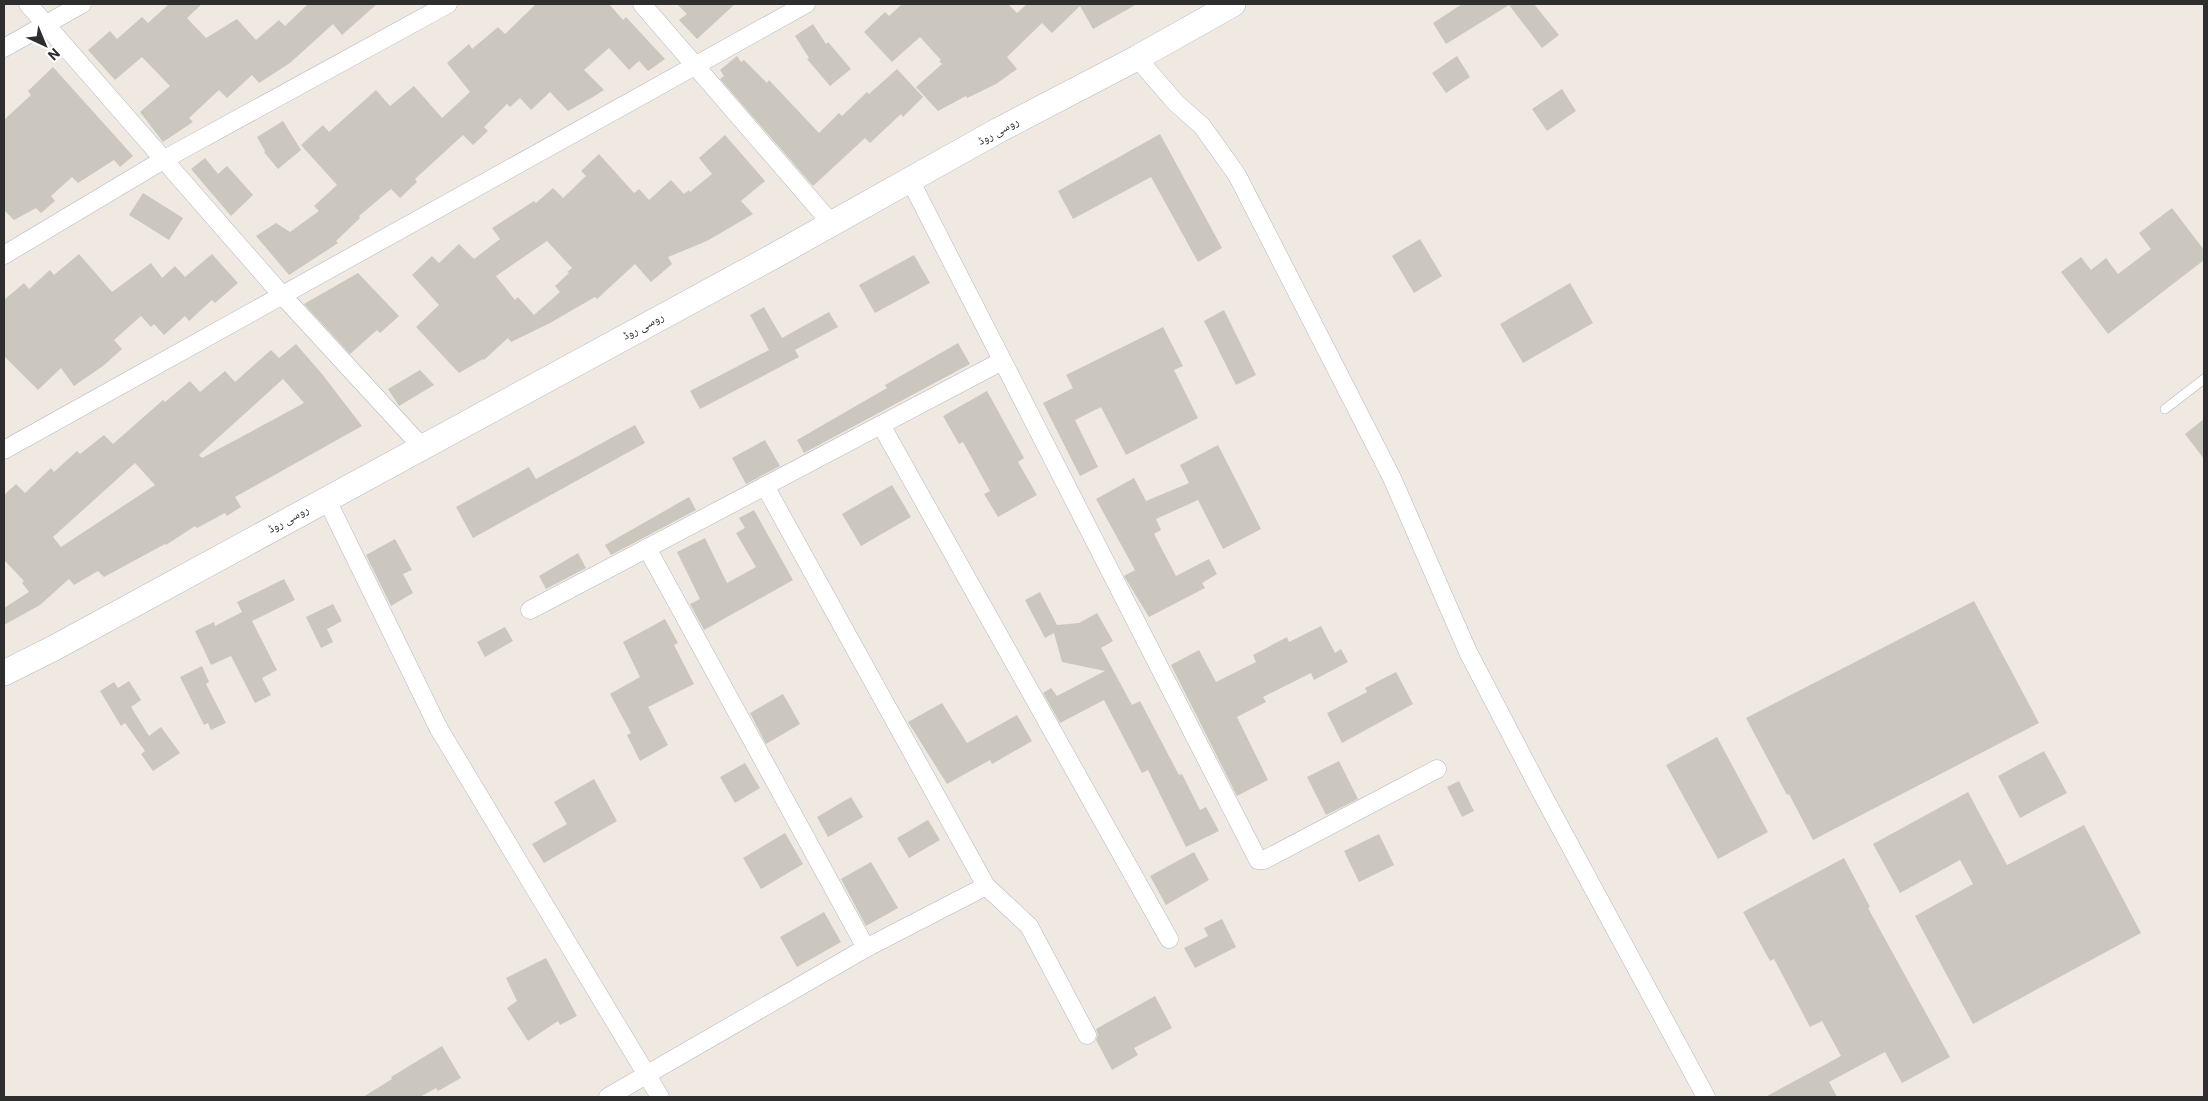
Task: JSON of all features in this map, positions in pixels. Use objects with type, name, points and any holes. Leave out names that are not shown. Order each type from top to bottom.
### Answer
[{"type":"main road","name":"روسی روڈ","points":[[4,673],[54,648],[999,130],[1137,58],[1233,4]]},
{"type":"main road","name":"روسی روڈ","points":[[4,683],[54,648]]},
{"type":"street","points":[[28,4],[281,294],[421,446]]},
{"type":"street","points":[[4,48],[82,4]]},
{"type":"street","points":[[4,255],[163,160],[448,4]]},
{"type":"street","points":[[642,4],[832,223]]},
{"type":"street","points":[[4,450],[281,294],[806,4]]},
{"type":"street","points":[[1137,58],[1176,103],[1202,126],[1237,175],[1392,478],[1468,652],[1540,790],[1706,1097]]},
{"type":"street","points":[[910,180],[1258,860],[1264,860],[1437,769]]},
{"type":"street","points":[[530,610],[1002,361]]},
{"type":"street","points":[[881,424],[1170,939]]},
{"type":"street","points":[[765,486],[986,886],[1030,926],[1086,1035]]},
{"type":"street","points":[[326,498],[439,729],[660,1097]]},
{"type":"street","points":[[647,548],[866,948]]},
{"type":"street","points":[[608,1097],[866,948],[986,886]]},
{"type":"lane","points":[[2165,409],[2204,379]]},
{"type":"building","points":[[169,4],[202,4],[187,18],[206,38],[237,19],[256,40],[279,20],[285,26],[308,4],[377,4],[342,35],[333,24],[290,63],[259,83],[252,75],[227,98],[219,90],[189,118],[193,122],[163,142],[140,112],[170,86],[142,57],[115,80],[88,50],[110,31],[117,39],[142,17],[148,23]]},
{"type":"building","points":[[536,4],[609,4],[623,20],[626,17],[665,59],[648,71],[639,61],[629,70],[609,48],[584,70],[604,90],[568,111],[550,92],[531,110],[520,98],[510,107],[507,104],[484,127],[488,131],[473,145],[463,135],[415,179],[417,182],[400,198],[391,189],[359,216],[360,218],[336,241],[338,243],[289,275],[256,236],[276,223],[290,232],[319,211],[314,206],[337,185],[301,145],[323,125],[329,132],[376,90],[390,106],[414,86],[442,118],[470,92],[447,63],[469,44],[472,49],[498,27],[505,34]]},
{"type":"building","points":[[677,4],[735,4],[697,39],[679,20],[687,14]]},
{"type":"building","points":[[902,4],[1008,4],[1017,13],[1027,4],[1137,4],[1093,29],[1080,6],[1052,33],[1042,23],[1007,57],[1017,69],[996,84],[967,98],[966,96],[938,111],[916,87],[942,64],[939,61],[941,60],[920,37],[892,62],[864,32],[885,12],[889,16]]},
{"type":"building","points":[[1462,4],[1534,4],[1559,35],[1542,48],[1509,5],[1446,44],[1433,23]]},
{"type":"building","points":[[813,24],[826,44],[828,42],[851,69],[830,86],[807,59],[809,58],[795,36]]},
{"type":"building","points":[[737,56],[741,62],[744,60],[767,83],[769,80],[819,133],[839,113],[842,116],[867,92],[869,94],[897,69],[923,97],[903,117],[901,114],[870,143],[865,138],[813,186],[720,79],[724,76],[720,70]]},
{"type":"building","points":[[1457,56],[1470,77],[1446,93],[1432,73]]},
{"type":"building","points":[[53,67],[133,156],[120,167],[114,160],[78,183],[72,177],[51,196],[55,201],[41,213],[36,208],[14,220],[4,210],[4,120],[31,95],[28,91]]},
{"type":"building","points":[[1562,89],[1576,111],[1547,131],[1532,109]]},
{"type":"building","points":[[283,121],[301,150],[278,169],[264,152],[257,137]]},
{"type":"building","points":[[1160,134],[1222,248],[1198,262],[1151,177],[1073,219],[1058,191]]},
{"type":"building","points":[[725,135],[765,181],[741,201],[753,214],[707,241],[668,257],[672,264],[651,282],[635,264],[597,299],[595,297],[550,323],[511,342],[508,338],[511,335],[484,360],[459,373],[416,327],[439,305],[412,275],[432,256],[439,263],[459,244],[474,259],[500,239],[492,228],[534,201],[536,203],[553,188],[563,198],[586,176],[581,171],[599,154],[634,193],[639,189],[649,200],[671,180],[684,194],[689,190],[690,192],[712,174],[699,158]],"holes":[[[547,241],[572,268],[555,286],[560,292],[534,315],[518,297],[515,300],[496,276]]]},
{"type":"building","points":[[205,158],[218,174],[227,166],[253,195],[231,216],[191,169]]},
{"type":"building","points":[[143,193],[183,218],[169,240],[129,215]]},
{"type":"building","points":[[2172,208],[2204,250],[2204,260],[2108,334],[2061,272],[2081,257],[2091,270],[2106,258],[2118,274],[2151,249],[2139,233]]},
{"type":"building","points":[[1420,239],[1442,276],[1414,293],[1392,256]]},
{"type":"building","points":[[79,254],[112,292],[151,263],[162,278],[175,266],[185,277],[212,254],[238,283],[215,303],[212,300],[189,321],[185,316],[164,335],[154,324],[151,327],[141,316],[114,340],[122,349],[103,366],[74,386],[61,368],[38,390],[4,356],[4,300],[24,283],[29,289],[50,270],[54,275]]},
{"type":"building","points":[[914,255],[930,283],[875,313],[859,285]]},
{"type":"building","points":[[358,273],[399,316],[380,333],[377,330],[350,354],[304,304]]},
{"type":"building","points":[[1570,283],[1593,323],[1523,363],[1500,324]]},
{"type":"building","points":[[764,307],[782,338],[829,312],[838,327],[795,350],[799,357],[700,409],[690,391],[769,350],[750,315]]},
{"type":"building","points":[[1224,310],[1256,375],[1236,385],[1204,321]]},
{"type":"building","points":[[1163,327],[1183,366],[1174,370],[1198,418],[1126,455],[1101,407],[1075,420],[1098,467],[1080,476],[1043,403],[1073,388],[1066,375]]},
{"type":"building","points":[[958,343],[970,364],[804,453],[797,440],[887,388],[885,385]]},
{"type":"building","points":[[296,344],[362,426],[235,497],[241,507],[227,516],[225,513],[197,528],[195,526],[166,545],[104,577],[98,571],[74,585],[69,579],[40,605],[4,625],[4,608],[29,592],[22,583],[24,581],[4,560],[4,495],[16,484],[25,493],[51,468],[54,472],[77,451],[80,454],[104,435],[113,444],[163,400],[165,402],[190,381],[200,392],[225,371],[235,382],[271,350],[279,358]],"holes":[[[283,379],[304,403],[202,458],[199,455]],[[135,463],[155,485],[61,547],[53,537]]]},
{"type":"building","points":[[420,370],[434,385],[399,406],[388,389]]},
{"type":"building","points":[[987,391],[1024,458],[1018,462],[1037,495],[998,517],[984,494],[990,491],[963,442],[959,444],[943,416]]},
{"type":"building","points":[[2204,419],[2204,459],[2185,434]]},
{"type":"building","points":[[635,425],[645,443],[473,538],[456,507],[529,467],[536,479]]},
{"type":"building","points":[[765,440],[780,466],[746,484],[732,458]]},
{"type":"building","points":[[1218,445],[1261,529],[1223,549],[1198,500],[1156,519],[1161,530],[1154,534],[1176,576],[1209,559],[1217,574],[1202,583],[1205,588],[1149,617],[1124,576],[1135,570],[1096,499],[1134,478],[1146,501],[1189,483],[1180,465]]},
{"type":"building","points":[[892,485],[911,517],[861,546],[842,514]]},
{"type":"building","points":[[689,497],[696,510],[611,555],[605,545]]},
{"type":"building","points":[[754,510],[793,580],[704,630],[690,604],[700,599],[677,552],[705,538],[727,583],[756,567],[736,533],[745,528],[739,518]]},
{"type":"building","points":[[395,539],[412,570],[403,574],[413,593],[391,606],[366,555]]},
{"type":"building","points":[[578,553],[586,568],[546,589],[539,576]]},
{"type":"building","points":[[284,579],[295,600],[252,621],[277,670],[262,678],[271,695],[255,703],[231,656],[211,665],[195,631],[214,622],[215,626],[242,612],[237,602]]},
{"type":"building","points":[[1040,592],[1057,625],[1079,623],[1097,613],[1113,641],[1101,648],[1132,705],[1140,701],[1179,775],[1182,774],[1200,810],[1206,807],[1219,831],[1186,847],[1148,770],[1142,773],[1104,700],[1060,723],[1043,693],[1051,688],[1057,696],[1105,671],[1062,662],[1054,633],[1045,638],[1025,600]]},
{"type":"building","points":[[1974,601],[2039,723],[1813,840],[1746,718]]},
{"type":"building","points":[[333,604],[342,621],[327,629],[333,642],[321,648],[306,617]]},
{"type":"building","points":[[665,619],[678,643],[674,645],[694,684],[648,707],[668,745],[640,761],[627,735],[631,733],[610,694],[640,677],[623,642]]},
{"type":"building","points":[[1321,626],[1335,653],[1341,649],[1348,662],[1314,680],[1311,673],[1263,697],[1266,702],[1237,717],[1268,780],[1237,796],[1171,665],[1199,650],[1216,682],[1256,662],[1253,655],[1287,637],[1289,642]]},
{"type":"building","points":[[505,627],[513,641],[485,657],[477,642]]},
{"type":"building","points":[[202,666],[209,682],[206,684],[226,723],[211,730],[208,723],[204,725],[180,677]]},
{"type":"building","points":[[1396,672],[1413,704],[1342,743],[1327,713],[1367,692],[1365,688]]},
{"type":"building","points":[[129,681],[141,700],[131,707],[149,736],[161,727],[180,753],[153,771],[141,754],[145,751],[125,723],[121,726],[100,691],[114,682],[118,688]]},
{"type":"building","points":[[783,694],[800,724],[766,744],[750,713]]},
{"type":"building","points":[[942,703],[967,743],[1017,715],[1032,741],[992,764],[990,760],[947,784],[908,722]]},
{"type":"building","points":[[1717,737],[1768,832],[1718,859],[1666,765]]},
{"type":"building","points":[[2044,751],[2067,793],[2020,818],[1998,776]]},
{"type":"building","points":[[1339,761],[1358,799],[1326,815],[1307,777]]},
{"type":"building","points":[[745,763],[760,788],[735,803],[720,777]]},
{"type":"building","points":[[594,779],[617,821],[544,863],[532,844],[567,824],[554,802]]},
{"type":"building","points":[[1459,781],[1474,811],[1462,817],[1447,787]]},
{"type":"building","points":[[1968,792],[2007,865],[2084,825],[2141,933],[1973,1024],[1915,916],[1973,884],[1960,860],[1900,893],[1873,844]]},
{"type":"building","points":[[851,797],[863,817],[828,837],[817,817]]},
{"type":"building","points":[[928,820],[940,840],[909,858],[897,838]]},
{"type":"building","points":[[785,833],[803,864],[761,889],[743,858]]},
{"type":"building","points":[[1379,834],[1394,865],[1359,882],[1344,851]]},
{"type":"building","points":[[1194,852],[1209,880],[1166,905],[1150,876]]},
{"type":"building","points":[[1844,858],[1870,907],[1868,908],[1950,1057],[1902,1083],[1885,1052],[1829,1082],[1837,1097],[1765,1097],[1841,1056],[1822,1021],[1810,1027],[1774,959],[1770,961],[1743,912]]},
{"type":"building","points":[[871,862],[898,908],[866,926],[841,879]]},
{"type":"building","points":[[824,912],[841,942],[797,967],[780,937]]},
{"type":"building","points":[[1222,919],[1236,947],[1195,968],[1184,948],[1208,936],[1204,928]]},
{"type":"building","points":[[546,958],[577,1016],[560,1025],[558,1021],[528,1041],[507,1008],[517,1001],[506,978]]},
{"type":"building","points":[[1155,996],[1172,1028],[1134,1048],[1138,1055],[1112,1070],[1096,1040],[1098,1035],[1096,1029]]},
{"type":"building","points":[[442,1046],[461,1078],[438,1091],[436,1088],[420,1097],[363,1097],[392,1079],[391,1077]]}]
